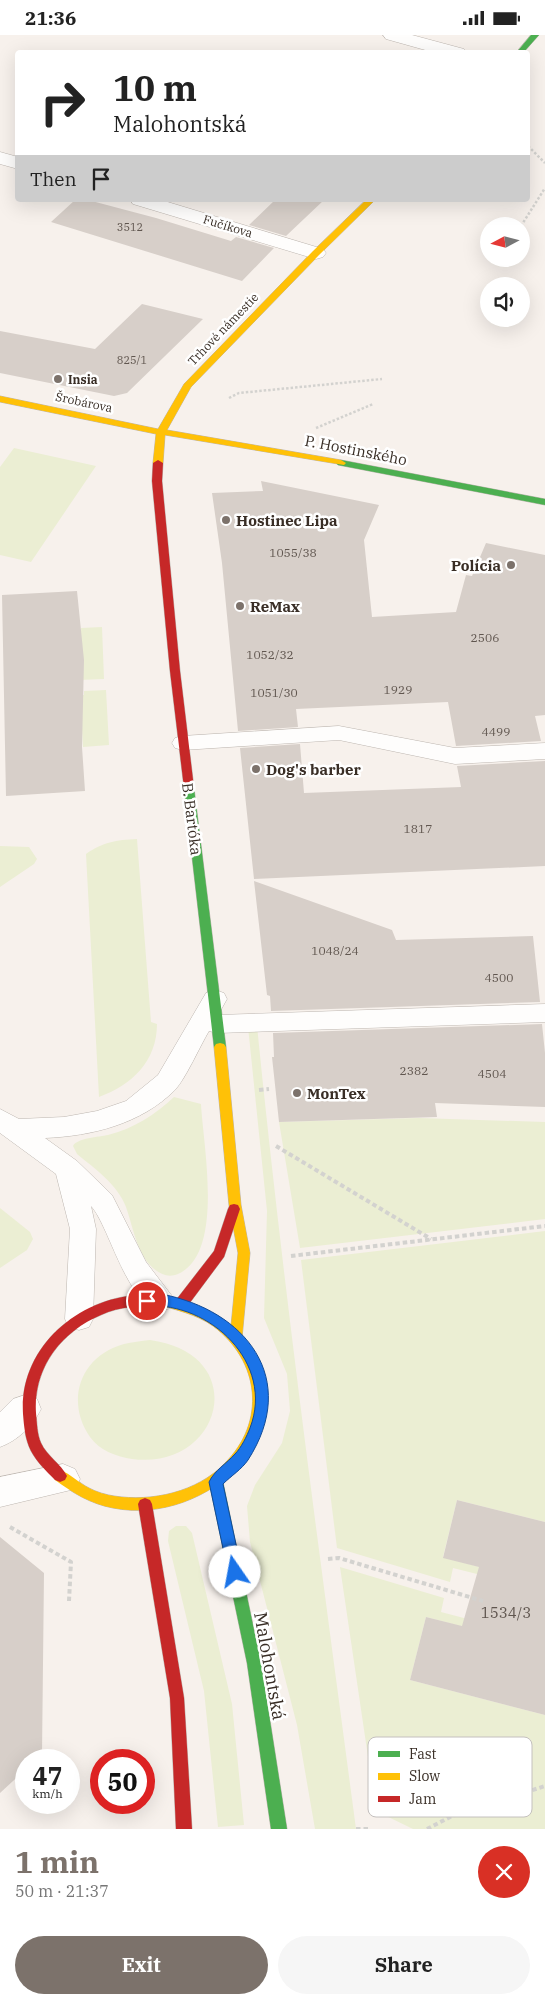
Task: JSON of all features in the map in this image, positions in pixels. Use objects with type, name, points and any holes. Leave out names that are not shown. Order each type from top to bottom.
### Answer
[{"type":"main road","points":[[522,50],[535,35]]},
{"type":"main road","name":"Trhové námestie","points":[[162,432],[187,386],[316,253],[369,202]]},
{"type":"main road","name":"Šrobárova","points":[[0,399],[162,432]]},
{"type":"main road","name":"P. Hostinského","points":[[162,432],[261,448],[545,502]]},
{"type":"main road","name":"B. Bartóka","points":[[162,432],[157,481],[183,743],[218,1024],[235,1205],[244,1253],[237,1337]]},
{"type":"main road","name":"B. Bartóka","points":[[171,1302],[220,1253],[235,1205]]},
{"type":"main road","points":[[171,1302],[212,1316],[237,1337],[255,1363],[263,1395],[257,1427],[242,1457],[216,1482],[182,1498],[146,1504],[100,1499],[62,1479],[36,1447],[26,1409],[31,1374],[50,1343],[79,1319],[118,1303],[171,1302]]},
{"type":"main road","name":"Malohontská","points":[[216,1482],[254,1663],[279,1829]]},
{"type":"main road","points":[[146,1504],[176,1698],[184,1829]]},
{"type":"street","points":[[392,35],[447,50]]},
{"type":"street","points":[[0,158],[15,162]]},
{"type":"street","name":"Fučíkova","points":[[147,202],[316,253]]},
{"type":"street","points":[[0,1433],[26,1409]]},
{"type":"street","points":[[0,1492],[62,1479]]},
{"type":"lane","points":[[183,743],[339,733],[455,756],[545,751]]},
{"type":"lane","points":[[8,1124],[64,1127],[90,1122],[135,1108],[167,1082],[215,999]]},
{"type":"lane","points":[[218,1024],[545,1013]]},
{"type":"lane","points":[[8,1124],[68,1169],[103,1202],[136,1270],[171,1302]]},
{"type":"lane","points":[[68,1169],[83,1229],[79,1319]]},
{"type":"path","points":[[530,148],[545,163]]},
{"type":"path","points":[[527,217],[545,188]]},
{"type":"path","points":[[229,398],[238,393],[382,379]]},
{"type":"path","points":[[309,429],[337,421],[373,404]]},
{"type":"path","points":[[276,1146],[432,1239]]},
{"type":"path","points":[[290,1256],[545,1226]]},
{"type":"path","points":[[5,1525],[71,1562],[69,1601]]},
{"type":"path","points":[[328,1559],[339,1558],[483,1601]]},
{"type":"path","points":[[532,1790],[545,1786]]},
{"type":"path","points":[[427,1829],[450,1817]]},
{"type":"path","points":[[356,1829],[369,1829]]},
{"type":"green space","points":[[14,448],[96,466],[31,562],[0,555],[0,467]]},
{"type":"green space","points":[[102,627],[104,679],[79,680],[81,628]]},
{"type":"green space","points":[[106,690],[109,745],[83,747],[80,695],[84,695],[84,691]]},
{"type":"green space","points":[[137,839],[151,1022],[157,1024],[156,1037],[153,1049],[140,1070],[122,1086],[99,1097],[86,854],[110,842]]},
{"type":"green space","points":[[0,846],[29,847],[37,859],[34,864],[0,887]]},
{"type":"green space","points":[[256,1016],[290,1321],[356,1829],[315,1829],[297,1725],[250,1542],[247,1506],[255,1485],[282,1443],[290,1411],[287,1374],[264,1318],[267,1211],[247,1017]]},
{"type":"green space","points":[[174,1097],[201,1104],[208,1197],[202,1244],[193,1262],[178,1274],[169,1276],[158,1272],[148,1263],[137,1243],[126,1207],[117,1191],[105,1177],[77,1154],[73,1146],[79,1141],[108,1135],[135,1125],[152,1115]]},
{"type":"green space","points":[[419,1118],[545,1122],[545,1219],[300,1248],[279,1122]]},
{"type":"green space","points":[[0,1208],[30,1232],[33,1239],[27,1250],[0,1268]]},
{"type":"green space","points":[[545,1231],[545,1522],[457,1500],[443,1557],[491,1570],[477,1574],[453,1568],[450,1582],[337,1548],[301,1260]]},
{"type":"green space","points":[[150,1340],[182,1350],[203,1366],[213,1387],[213,1409],[204,1430],[187,1447],[163,1458],[132,1459],[114,1455],[94,1442],[82,1423],[78,1395],[81,1381],[87,1369],[109,1350],[124,1344]]},
{"type":"green space","points":[[176,1526],[186,1526],[192,1533],[232,1704],[244,1825],[218,1827],[204,1691],[168,1541],[169,1531]]},
{"type":"green space","points":[[340,1567],[444,1598],[441,1612],[479,1622],[476,1630],[426,1617],[410,1680],[545,1715],[545,1829],[413,1829],[388,1817],[532,1817],[532,1737],[368,1737],[368,1757]]},
{"type":"building","points":[[73,202],[96,202],[231,241],[236,237],[274,248],[242,281],[51,222]]},
{"type":"building","points":[[273,202],[322,202],[286,236],[249,225]]},
{"type":"building","points":[[142,304],[203,319],[127,393],[114,396],[0,373],[0,331],[95,349]]},
{"type":"building","points":[[261,481],[379,505],[364,540],[372,617],[456,612],[466,575],[472,576],[486,543],[545,555],[545,715],[535,716],[541,741],[456,746],[448,702],[296,709],[298,727],[238,731],[222,563],[212,493],[263,491]]},
{"type":"building","points":[[77,591],[84,660],[82,747],[85,791],[6,796],[2,595]]},
{"type":"building","points":[[300,744],[304,793],[461,787],[457,766],[545,761],[545,866],[254,879],[240,748]]},
{"type":"building","points":[[254,881],[392,930],[396,940],[533,936],[540,1002],[271,1011],[270,996],[267,995]]},
{"type":"building","points":[[542,1024],[545,1053],[545,1107],[435,1103],[437,1117],[279,1122],[272,1057],[274,1057],[273,1033]]},
{"type":"building","points":[[457,1500],[545,1522],[545,1715],[410,1680],[426,1617],[462,1626],[479,1567],[443,1558]]},
{"type":"building","points":[[0,1537],[44,1573],[42,1749],[15,1749],[15,1779],[0,1793]]},
{"type":"traffic: fast","points":[[522,50],[535,35]]},
{"type":"traffic: fast","points":[[341,463],[545,502]]},
{"type":"traffic: fast","points":[[189,788],[220,1047]]},
{"type":"traffic: fast","points":[[216,1482],[254,1663],[279,1829]]},
{"type":"traffic: slow","points":[[158,463],[161,432],[187,386],[316,253],[369,202]]},
{"type":"traffic: slow","points":[[0,399],[161,432],[341,463]]},
{"type":"traffic: slow","points":[[220,1047],[235,1205],[244,1253],[237,1336]]},
{"type":"traffic: slow","points":[[60,1476],[85,1493],[114,1502],[144,1504],[175,1498],[204,1487],[229,1469],[247,1446],[258,1418],[260,1402],[257,1378],[248,1356],[229,1332],[211,1318],[194,1310],[161,1300]]},
{"type":"traffic: jam","points":[[158,463],[157,481],[175,671],[189,788]]},
{"type":"traffic: jam","points":[[181,1304],[220,1253],[234,1209]]},
{"type":"traffic: jam","points":[[60,1476],[38,1451],[32,1434],[29,1400],[32,1381],[39,1363],[49,1346],[79,1320],[116,1304],[132,1301],[161,1300]]},
{"type":"traffic: jam","points":[[145,1504],[177,1698],[184,1829]]},
{"type":"place","name":"Insia","points":[[58,379]]},
{"type":"place","name":"Hostinec Lipa","points":[[226,520]]},
{"type":"place","name":"Polícia","points":[[511,565]]},
{"type":"place","name":"ReMax","points":[[240,606]]},
{"type":"place","name":"Dog's barber","points":[[256,769]]},
{"type":"place","name":"MonTex","points":[[297,1093]]},
{"type":"route","points":[[147,1301],[161,1300],[181,1303],[212,1316],[237,1337],[255,1363],[263,1395],[257,1427],[242,1457],[216,1482],[235,1572]]}]
